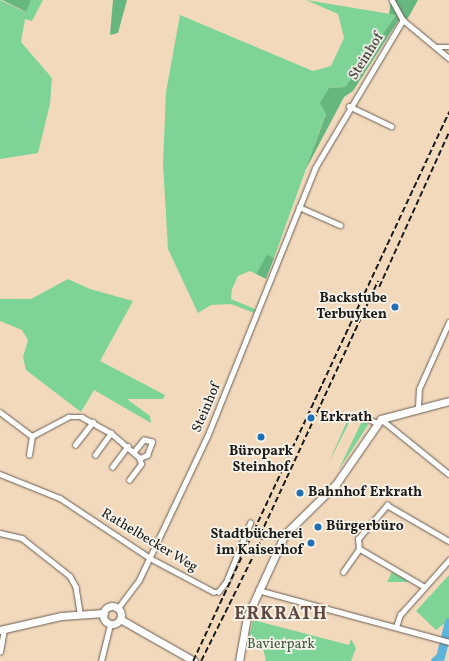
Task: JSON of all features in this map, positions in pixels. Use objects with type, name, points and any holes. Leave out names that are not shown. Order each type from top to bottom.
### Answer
[{"type":"street","points":[[392,0],[403,20],[449,58]]},
{"type":"street","name":"Steinhof","points":[[118,608],[139,580],[230,385],[314,168],[349,106],[403,20]]},
{"type":"street","points":[[436,47],[449,47]]},
{"type":"street","points":[[349,106],[391,126]]},
{"type":"street","points":[[299,207],[340,224]]},
{"type":"street","points":[[418,407],[419,389],[449,322]]},
{"type":"street","points":[[239,661],[244,627],[279,542],[344,474],[379,421],[418,407],[449,401]]},
{"type":"street","points":[[0,412],[32,436]]},
{"type":"street","points":[[360,415],[379,421],[392,428],[449,474]]},
{"type":"street","points":[[32,436],[73,416],[93,422],[135,451],[141,464],[129,480]]},
{"type":"street","points":[[76,445],[93,422]]},
{"type":"street","points":[[95,455],[111,433]]},
{"type":"street","points":[[29,455],[32,436]]},
{"type":"street","points":[[135,451],[144,440],[152,442],[147,455],[139,458]]},
{"type":"street","points":[[112,467],[128,446]]},
{"type":"street","name":"Rathelbecker Weg","points":[[0,474],[60,498],[150,558],[218,592],[226,582],[250,523]]},
{"type":"street","points":[[343,572],[359,549],[358,539],[364,528],[372,525],[387,505],[449,541]]},
{"type":"street","points":[[0,533],[22,538],[70,576],[76,587],[80,613]]},
{"type":"street","points":[[359,549],[424,587]]},
{"type":"street","points":[[396,628],[400,615],[449,560]]},
{"type":"street","points":[[258,590],[449,642]]},
{"type":"street","points":[[0,652],[2,630],[80,613],[104,613],[110,606],[118,608],[120,619],[186,659],[194,661]]},
{"type":"street","points":[[101,661],[110,624],[104,613]]},
{"type":"street","points":[[110,624],[120,619]]},
{"type":"green space","points":[[0,0],[25,12],[31,0],[43,0],[32,21],[25,19],[21,42],[52,78],[50,104],[38,153],[0,159]]},
{"type":"green space","points":[[2,0],[31,0],[26,12]]},
{"type":"green space","points":[[113,0],[127,0],[118,33],[110,35]]},
{"type":"green space","points":[[306,0],[396,15],[345,87],[329,88],[326,113],[274,258],[267,256],[256,274],[250,271],[238,276],[232,289],[231,299],[255,309],[254,313],[231,304],[211,305],[198,313],[168,249],[163,164],[166,92],[180,15],[313,71],[331,66],[344,38],[338,14]]},
{"type":"green space","points":[[391,0],[418,0],[408,18],[398,21],[353,91],[344,97],[305,171],[326,114],[320,103],[329,88],[345,87],[396,15],[389,14]]},
{"type":"green space","points":[[267,255],[274,258],[266,279],[256,274]]},
{"type":"green space","points":[[68,279],[90,289],[133,301],[100,361],[165,395],[163,399],[127,399],[150,416],[151,423],[94,390],[81,412],[26,370],[23,357],[28,340],[22,330],[0,321],[0,299],[31,299]]},
{"type":"green space","points":[[349,413],[353,415],[355,420],[352,417],[328,464],[348,419],[345,415]]},
{"type":"green space","points":[[365,419],[368,425],[338,471],[362,421]]},
{"type":"green space","points":[[392,572],[409,582],[387,582]]},
{"type":"green space","points":[[449,575],[449,620],[436,630],[416,611]]},
{"type":"green space","name":"Bavierpark","points":[[253,620],[349,645],[351,639],[356,648],[351,661],[266,661],[262,644],[248,642]]},
{"type":"waterway","points":[[435,661],[440,657],[449,622]]},
{"type":"railway","points":[[193,661],[449,112]]},
{"type":"railway","points":[[379,287],[449,132]]},
{"type":"railway","points":[[260,535],[378,281]]},
{"type":"railway","points":[[201,661],[266,530]]},
{"type":"place","name":"Backstube Terbuyken","points":[[395,307]]},
{"type":"place","name":"Erkrath","points":[[311,418]]},
{"type":"place","name":"Büropark Steinhof","points":[[261,437]]},
{"type":"place","name":"Bahnhof Erkrath","points":[[300,493]]},
{"type":"place","name":"Bürgerbüro","points":[[318,527]]},
{"type":"place","name":"Stadtbücherei im Kaiserhof","points":[[311,543]]},
{"type":"district","name":"ERKRATH","points":[[281,615]]}]
